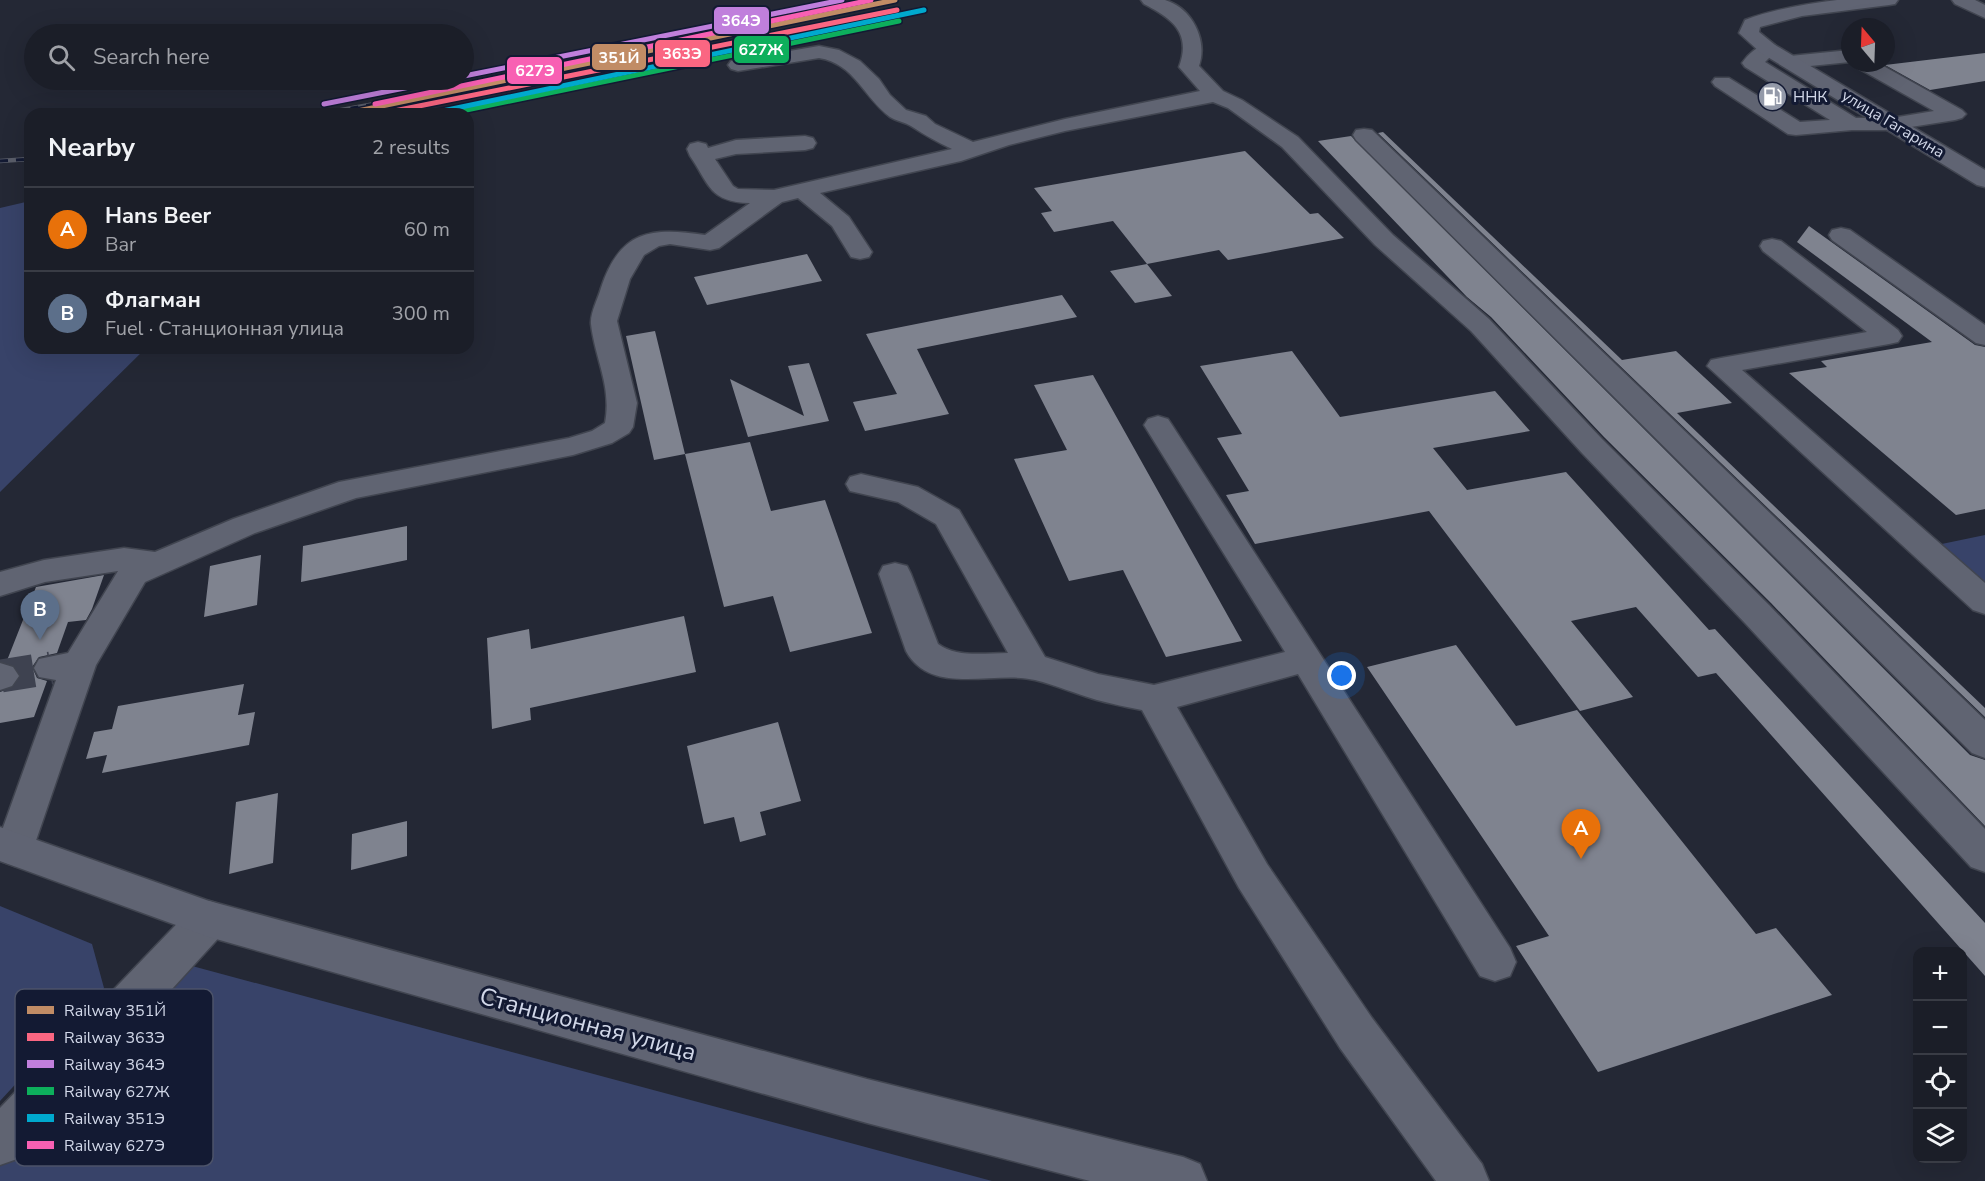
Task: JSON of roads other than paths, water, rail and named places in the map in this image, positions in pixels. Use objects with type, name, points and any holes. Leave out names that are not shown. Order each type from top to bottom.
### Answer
[{"type":"main road","name":"улица Гагарина","points":[[1888,0],[1799,11],[1763,19],[1752,24],[1749,33],[1790,62],[1985,180]]},
{"type":"main road","name":"Станционная улица","points":[[7,846],[209,919],[867,1101],[1183,1181]]},
{"type":"street","points":[[1150,0],[1176,15],[1183,24],[1193,45],[1193,57],[1189,67],[1216,95],[1235,104],[1290,142],[1384,240],[1480,325],[1592,446],[1985,855]]},
{"type":"street","points":[[1961,0],[1985,12]]},
{"type":"street","points":[[1768,48],[1752,63],[1852,123]]},
{"type":"street","points":[[738,65],[819,52],[832,54],[853,65],[872,83],[891,108],[918,121],[927,129],[972,150]]},
{"type":"street","points":[[1790,62],[1841,57]]},
{"type":"street","points":[[1739,93],[1796,129],[1852,123],[1892,124],[1955,114],[1879,72]]},
{"type":"street","points":[[1739,93],[1790,85]]},
{"type":"street","points":[[1739,93],[1790,85]]},
{"type":"street","points":[[805,143],[736,147],[700,153],[724,191],[733,196],[774,197],[804,192],[972,150],[1002,140],[1136,109],[1216,95]]},
{"type":"street","points":[[1364,135],[1985,743]]},
{"type":"street","points":[[804,192],[841,222],[860,252]]},
{"type":"street","points":[[7,846],[65,666],[133,574],[244,526],[350,489],[573,446],[602,437],[619,427],[623,403],[604,321],[617,279],[634,250],[652,240],[670,237],[710,243],[774,197]]},
{"type":"street","points":[[1841,235],[1985,337]]},
{"type":"street","points":[[1772,246],[1889,336],[1722,366],[1985,602]]},
{"type":"street","points":[[1158,425],[1307,659],[1495,962]]},
{"type":"street","points":[[861,484],[907,494],[948,517],[1033,666]]},
{"type":"street","points":[[0,584],[44,571],[124,559],[158,563]]},
{"type":"street","points":[[895,574],[922,651],[936,661],[957,666],[1033,666],[1098,687],[1154,699],[1307,659]]},
{"type":"street","points":[[1154,699],[1253,876],[1356,1033],[1465,1181]]},
{"type":"street","points":[[143,989],[209,919]]},
{"type":"street","points":[[0,1142],[15,1126]]},
{"type":"tunnel","points":[[1,676],[51,668]]},
{"type":"railway","points":[[352,108],[397,100]]},
{"type":"railway","points":[[0,161],[24,159]]},
{"type":"rail line","name":"364Э","points":[[474,74],[842,0]]},
{"type":"rail line","name":"627Э","points":[[474,83],[871,0]]},
{"type":"rail line","name":"351Й","points":[[474,87],[895,0]]},
{"type":"rail line","name":"363Э","points":[[409,108],[897,10]]},
{"type":"rail line","name":"351Э","points":[[457,108],[924,10]]},
{"type":"rail line","name":"627Ж","points":[[474,108],[899,21]]},
{"type":"rail line","name":"364Э","points":[[324,104],[395,90]]},
{"type":"rail line","name":"627Э","points":[[375,104],[442,90]]},
{"type":"rail line","name":"351Й","points":[[372,108],[459,90]]},
{"type":"place","name":"ННК","points":[[1772,97]]},
{"type":"place","name":"Флагман","points":[[40,640]]},
{"type":"place","name":"Hans Beer","points":[[1581,859]]}]
